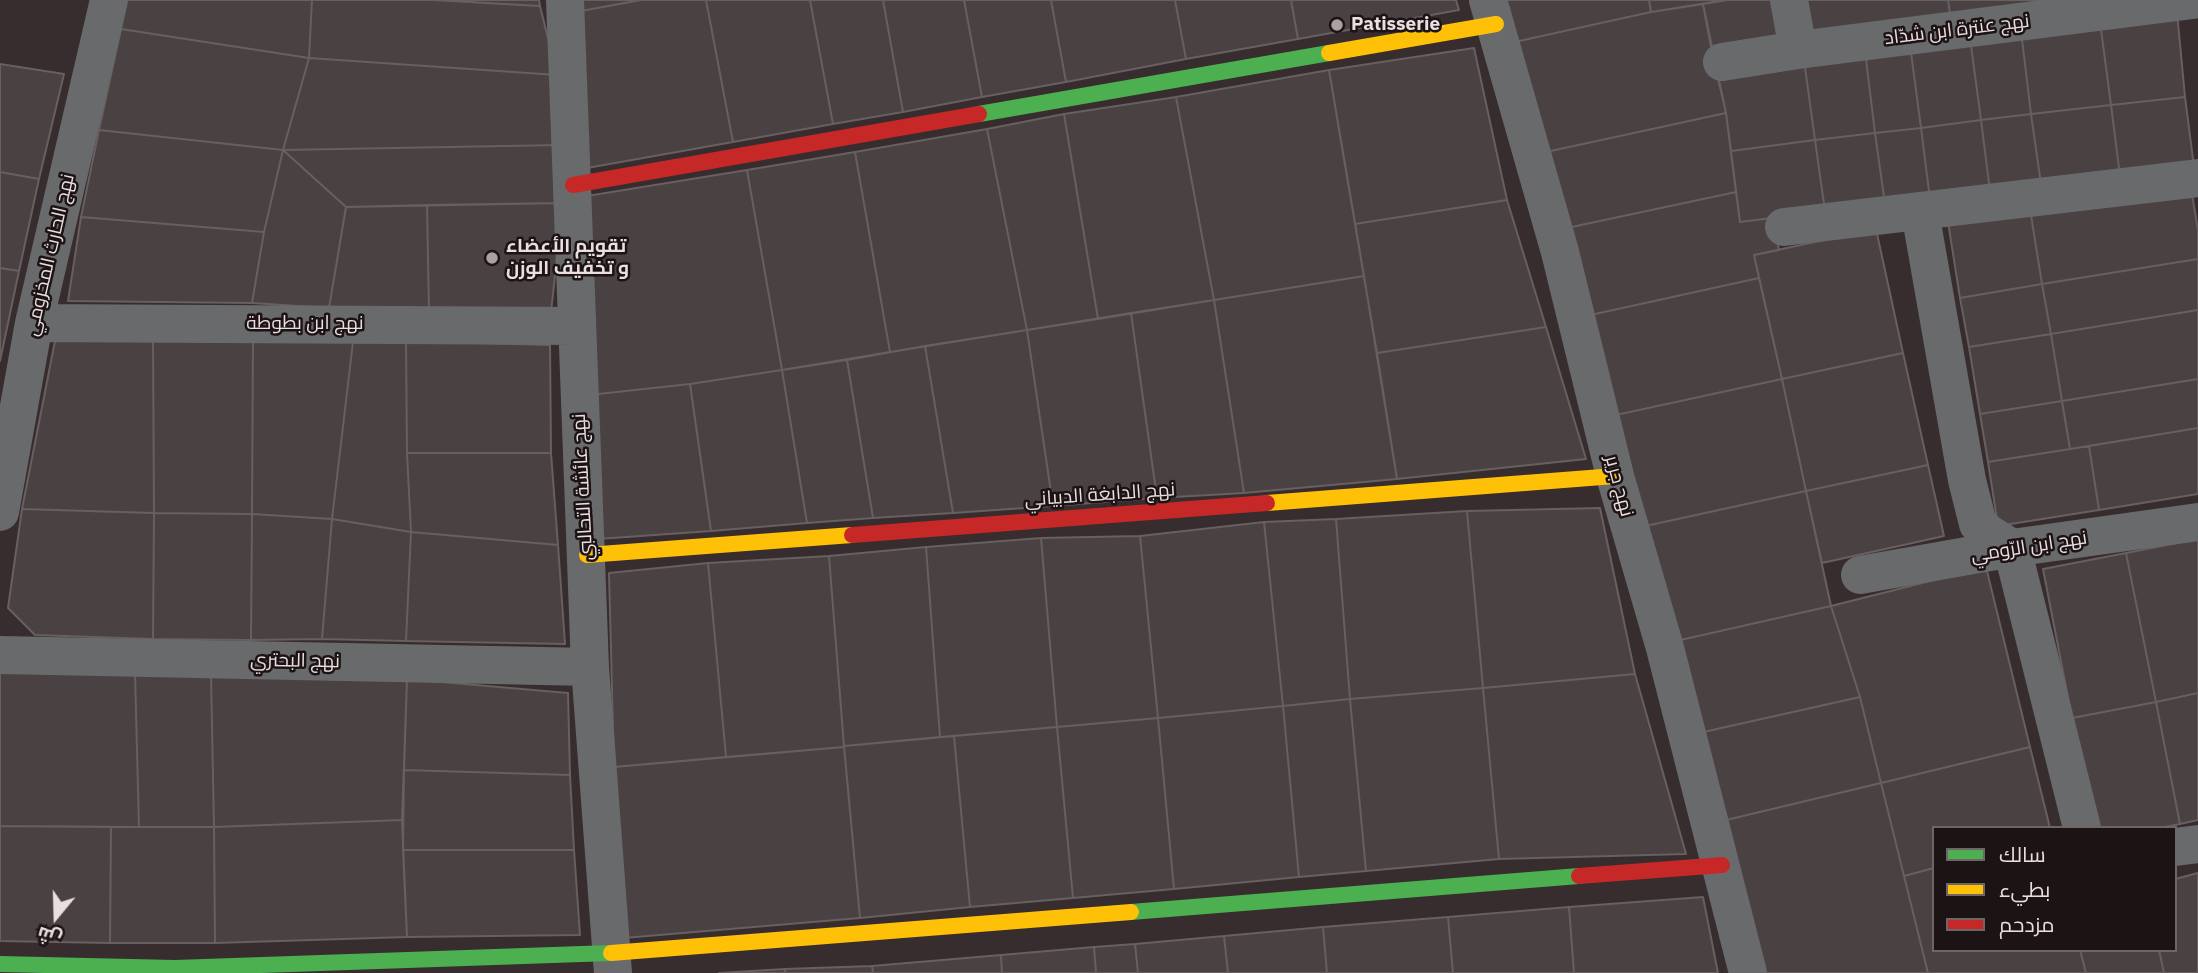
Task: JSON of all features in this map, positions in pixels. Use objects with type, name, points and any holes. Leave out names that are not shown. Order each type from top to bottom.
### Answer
[{"type":"street","name":"نهج الحارث المخزومي","points":[[0,512],[34,323],[109,0]]},
{"type":"street","name":"نهج عائشة التحالبي","points":[[565,0],[590,667],[612,963]]},
{"type":"street","points":[[1789,0],[1798,50]]},
{"type":"street","name":"نهج عنترة ابن شدّاد","points":[[1722,62],[2074,8],[2196,0]]},
{"type":"street","points":[[573,185],[1492,12]]},
{"type":"street","name":"نهج جرير","points":[[1492,12],[1560,252],[1615,476],[1665,648],[1748,973]]},
{"type":"street","points":[[1784,227],[2198,178]]},
{"type":"street","points":[[1920,212],[1967,480],[1978,524],[2011,548],[2081,826]]},
{"type":"street","name":"نهج ابن بطوطة","points":[[34,323],[576,326]]},
{"type":"street","name":"نهج الدابغة الدبياني","points":[[587,555],[1615,476]]},
{"type":"street","name":"نهج ابن الرّومي","points":[[1860,575],[2011,548],[2198,522]]},
{"type":"street","name":"نهج البحتري","points":[[0,655],[590,667]]},
{"type":"street","points":[[2177,847],[2198,844]]},
{"type":"street","points":[[0,964],[175,968],[612,963],[1722,865]]},
{"type":"building","points":[[125,0],[312,0],[309,58],[121,29]]},
{"type":"building","points":[[312,0],[433,0],[540,6],[557,75],[309,58]]},
{"type":"building","points":[[433,0],[539,0],[540,6]]},
{"type":"building","points":[[570,0],[641,0],[570,13]]},
{"type":"building","points":[[641,0],[706,0],[733,142],[576,170],[570,13]]},
{"type":"building","points":[[706,0],[810,0],[833,124],[733,142]]},
{"type":"building","points":[[810,0],[883,0],[903,112],[833,124]]},
{"type":"building","points":[[883,0],[964,0],[982,97],[903,112]]},
{"type":"building","points":[[964,0],[1051,0],[1066,82],[982,97]]},
{"type":"building","points":[[1051,0],[1175,0],[1186,59],[1066,82]]},
{"type":"building","points":[[1175,0],[1291,0],[1298,39],[1186,59]]},
{"type":"building","name":"Patisserie","points":[[1291,0],[1456,0],[1459,10],[1298,39]]},
{"type":"building","points":[[1496,0],[1649,0],[1651,12],[1510,43]]},
{"type":"building","points":[[1649,0],[1726,0],[1651,12]]},
{"type":"building","points":[[1728,0],[1781,0],[1789,48],[1713,58],[1703,4]]},
{"type":"building","points":[[1795,0],[1948,0],[1951,21],[1803,47]]},
{"type":"building","points":[[1948,0],[2064,0],[1951,21]]},
{"type":"building","points":[[1703,4],[1726,113],[1546,152],[1510,43],[1651,12]]},
{"type":"building","points":[[2177,12],[2185,97],[2111,105],[2100,22]]},
{"type":"building","points":[[2100,22],[2111,105],[2031,114],[2021,31]]},
{"type":"building","points":[[121,29],[309,58],[283,150],[99,130]]},
{"type":"building","points":[[2021,31],[2031,114],[1981,120],[1970,38]]},
{"type":"building","points":[[1970,38],[1981,120],[1921,128],[1910,45]]},
{"type":"building","points":[[1910,45],[1921,128],[1875,133],[1865,51]]},
{"type":"building","points":[[1474,48],[1507,200],[1355,224],[1329,70]]},
{"type":"building","points":[[1865,51],[1875,133],[1815,140],[1803,53]]},
{"type":"building","points":[[1803,53],[1815,140],[1731,151],[1726,113],[1715,66]]},
{"type":"building","points":[[309,58],[557,75],[560,145],[283,150]]},
{"type":"building","points":[[0,64],[64,74],[39,179],[0,172]]},
{"type":"building","points":[[1329,70],[1364,276],[1214,300],[1176,97]]},
{"type":"building","points":[[1176,97],[1214,300],[1098,319],[1064,114]]},
{"type":"building","points":[[2185,97],[2194,167],[2120,176],[2111,105]]},
{"type":"building","points":[[2111,105],[2120,176],[2041,184],[2031,114]]},
{"type":"building","points":[[1726,113],[1736,192],[1567,228],[1546,152]]},
{"type":"building","points":[[1064,114],[1098,319],[1027,330],[987,129]]},
{"type":"building","points":[[2031,114],[2041,184],[1990,191],[1981,120]]},
{"type":"building","points":[[1981,120],[1990,191],[1930,199],[1921,128]]},
{"type":"building","points":[[1921,128],[1930,199],[1885,204],[1875,133]]},
{"type":"building","points":[[987,129],[1027,330],[890,352],[855,152]]},
{"type":"building","points":[[99,130],[283,150],[264,232],[81,217]]},
{"type":"building","points":[[1875,133],[1885,204],[1825,211],[1815,140]]},
{"type":"building","points":[[1815,140],[1825,211],[1740,222],[1731,151]]},
{"type":"building","points":[[560,145],[563,203],[346,207],[283,150]]},
{"type":"building","points":[[283,150],[346,207],[329,308],[252,303],[264,232]]},
{"type":"building","points":[[855,152],[890,352],[782,370],[747,170]]},
{"type":"building","points":[[747,170],[782,370],[589,395],[581,197]]},
{"type":"building","points":[[0,172],[39,179],[19,271],[0,268]]},
{"type":"building","points":[[2190,182],[2198,230],[2198,259],[2042,284],[2030,209]]},
{"type":"building","points":[[1736,192],[1740,222],[1772,218],[1779,250],[1754,255],[1759,278],[1586,316],[1567,228]]},
{"type":"building","points":[[1507,200],[1546,327],[1377,353],[1355,224]]},
{"type":"building","name":"تقويم الأعضاء و تخفيف الوزن","points":[[563,203],[551,312],[429,311],[427,205]]},
{"type":"building","points":[[427,205],[429,311],[329,308],[346,207]]},
{"type":"building","points":[[2030,209],[2042,284],[1960,298],[1948,222]]},
{"type":"building","points":[[81,217],[264,232],[252,303],[68,301]]},
{"type":"building","points":[[1876,229],[1903,353],[1782,379],[1754,255]]},
{"type":"building","points":[[2198,259],[2198,310],[2051,334],[2042,284]]},
{"type":"building","points":[[0,268],[19,271],[0,361]]},
{"type":"building","points":[[1364,276],[1397,479],[1244,493],[1214,300]]},
{"type":"building","points":[[1759,278],[1782,379],[1616,415],[1586,316]]},
{"type":"building","points":[[2042,284],[2051,334],[1969,347],[1960,298]]},
{"type":"building","points":[[1214,300],[1244,493],[1157,498],[1131,313]]},
{"type":"building","points":[[2198,310],[2198,379],[2062,401],[2051,334]]},
{"type":"building","points":[[1131,313],[1157,498],[1053,506],[1027,330]]},
{"type":"building","points":[[355,325],[406,341],[411,532],[332,519]]},
{"type":"building","points":[[355,325],[332,519],[252,514],[253,338]]},
{"type":"building","points":[[1546,327],[1586,459],[1397,479],[1377,353]]},
{"type":"building","points":[[1027,330],[1053,506],[953,513],[925,346]]},
{"type":"building","points":[[2051,334],[2062,401],[1980,414],[1969,347]]},
{"type":"building","points":[[253,338],[252,514],[154,513],[153,339]]},
{"type":"building","points":[[153,339],[154,513],[22,509],[55,341]]},
{"type":"building","points":[[406,341],[550,345],[551,453],[407,453]]},
{"type":"building","points":[[925,346],[953,513],[873,518],[847,360]]},
{"type":"building","points":[[1903,353],[1928,465],[1806,491],[1782,379]]},
{"type":"building","points":[[847,360],[873,518],[807,523],[782,370]]},
{"type":"building","points":[[782,370],[807,523],[711,531],[690,384]]},
{"type":"building","points":[[1782,379],[1806,491],[1641,527],[1616,415]]},
{"type":"building","points":[[2198,379],[2198,428],[2070,449],[2062,401]]},
{"type":"building","points":[[690,384],[711,531],[598,539],[589,395]]},
{"type":"building","points":[[2062,401],[2070,449],[1988,462],[1980,414]]},
{"type":"building","points":[[2198,428],[2198,494],[2099,510],[2089,446]]},
{"type":"building","points":[[2089,446],[2099,510],[1998,526],[1988,462]]},
{"type":"building","points":[[407,453],[551,453],[558,545],[411,532]]},
{"type":"building","points":[[1928,465],[1944,536],[1822,563],[1806,491]]},
{"type":"building","points":[[1806,491],[1831,606],[1676,641],[1641,527]]},
{"type":"building","points":[[1600,508],[1635,674],[1483,688],[1467,511]]},
{"type":"building","points":[[22,509],[154,513],[153,639],[35,635],[8,608]]},
{"type":"building","points":[[1467,511],[1483,688],[1350,699],[1336,519]]},
{"type":"building","points":[[154,513],[252,514],[251,640],[153,639]]},
{"type":"building","points":[[252,514],[332,519],[322,639],[251,640]]},
{"type":"building","points":[[332,519],[411,532],[406,641],[322,639]]},
{"type":"building","points":[[1336,519],[1350,699],[1283,706],[1264,522]]},
{"type":"building","points":[[1264,522],[1283,706],[1158,718],[1140,536]]},
{"type":"building","points":[[411,532],[558,545],[565,644],[406,641]]},
{"type":"building","points":[[1140,536],[1158,718],[1057,727],[1041,538]]},
{"type":"building","points":[[1041,538],[1057,727],[940,737],[926,547]]},
{"type":"building","points":[[2198,539],[2198,693],[2156,702],[2126,553]]},
{"type":"building","points":[[926,547],[940,737],[844,746],[829,556]]},
{"type":"building","points":[[2126,553],[2156,702],[2072,718],[2043,569]]},
{"type":"building","points":[[829,556],[844,747],[726,757],[708,563]]},
{"type":"building","points":[[708,563],[726,757],[614,767],[609,573]]},
{"type":"building","points":[[1986,567],[2030,747],[1881,783],[1860,697],[1831,606]]},
{"type":"building","points":[[1831,606],[1860,697],[1699,733],[1676,641]]},
{"type":"building","points":[[0,673],[135,673],[139,827],[0,826]]},
{"type":"building","points":[[135,673],[211,675],[214,827],[139,827]]},
{"type":"building","points":[[1635,674],[1686,854],[1499,859],[1483,688]]},
{"type":"building","points":[[211,675],[407,679],[402,820],[214,827]]},
{"type":"building","points":[[407,679],[568,693],[570,775],[404,770]]},
{"type":"building","points":[[1483,688],[1499,859],[1366,871],[1350,699]]},
{"type":"building","points":[[2198,693],[2198,820],[2180,824],[2156,702]]},
{"type":"building","points":[[1860,697],[1881,783],[1718,822],[1699,733]]},
{"type":"building","points":[[1350,699],[1366,871],[1299,877],[1283,706]]},
{"type":"building","points":[[2156,702],[2180,824],[2094,826],[2072,718]]},
{"type":"building","points":[[1283,706],[1299,877],[1174,889],[1158,718]]},
{"type":"building","points":[[1158,718],[1174,889],[1073,898],[1057,727]]},
{"type":"building","points":[[1057,727],[1073,898],[970,907],[954,736]]},
{"type":"building","points":[[954,736],[970,907],[860,918],[844,746]]},
{"type":"building","points":[[844,747],[860,918],[624,938],[614,767]]},
{"type":"building","points":[[2030,747],[2050,826],[1932,826],[1932,869],[1904,876],[1881,783]]},
{"type":"building","points":[[404,770],[570,775],[574,850],[403,850]]},
{"type":"building","points":[[1881,783],[1928,973],[1758,973],[1718,822]]},
{"type":"building","points":[[402,820],[407,937],[215,943],[214,827]]},
{"type":"building","points":[[0,826],[111,827],[110,943],[0,941]]},
{"type":"building","points":[[111,827],[214,827],[215,943],[110,943]]},
{"type":"building","points":[[403,850],[574,850],[580,935],[407,937]]},
{"type":"building","points":[[1932,869],[1932,952],[2081,952],[2086,973],[1928,973],[1904,876]]},
{"type":"building","points":[[2198,873],[2198,973],[2164,973],[2159,952],[2177,952],[2177,878]]},
{"type":"building","points":[[1703,897],[1718,973],[1574,973],[1569,907]]},
{"type":"building","points":[[1569,907],[1574,973],[1453,973],[1448,917]]},
{"type":"building","points":[[1448,917],[1453,973],[1327,973],[1323,927]]},
{"type":"building","points":[[1323,927],[1327,973],[1228,973],[1224,936]]},
{"type":"building","points":[[1224,936],[1228,973],[1138,973],[1135,944]]},
{"type":"building","points":[[1135,944],[1138,973],[1096,973],[1094,947]]},
{"type":"building","points":[[1094,947],[1096,973],[1002,973],[1001,955]]},
{"type":"building","points":[[2081,952],[2159,952],[2164,973],[2086,973]]},
{"type":"building","points":[[1001,955],[1002,973],[873,973],[872,966]]},
{"type":"building","points":[[872,966],[873,973],[785,973],[785,969]]},
{"type":"building","points":[[785,969],[785,973],[719,973]]},
{"type":"traffic: fast","points":[[979,114],[1329,53]]},
{"type":"traffic: fast","points":[[1131,912],[1579,876]]},
{"type":"traffic: fast","points":[[0,964],[175,968],[611,953]]},
{"type":"traffic: slow","points":[[1329,53],[1496,24]]},
{"type":"traffic: slow","points":[[1267,503],[1615,476]]},
{"type":"traffic: slow","points":[[587,555],[852,535]]},
{"type":"traffic: slow","points":[[611,953],[1131,912]]},
{"type":"traffic: jam","points":[[573,185],[979,114]]},
{"type":"traffic: jam","points":[[852,535],[1267,503]]},
{"type":"traffic: jam","points":[[1579,876],[1722,865]]},
{"type":"place","name":"Patisserie","points":[[1337,25]]},
{"type":"place","name":"تقويم الأعضاء و تخفيف الوزن","points":[[492,258]]}]
